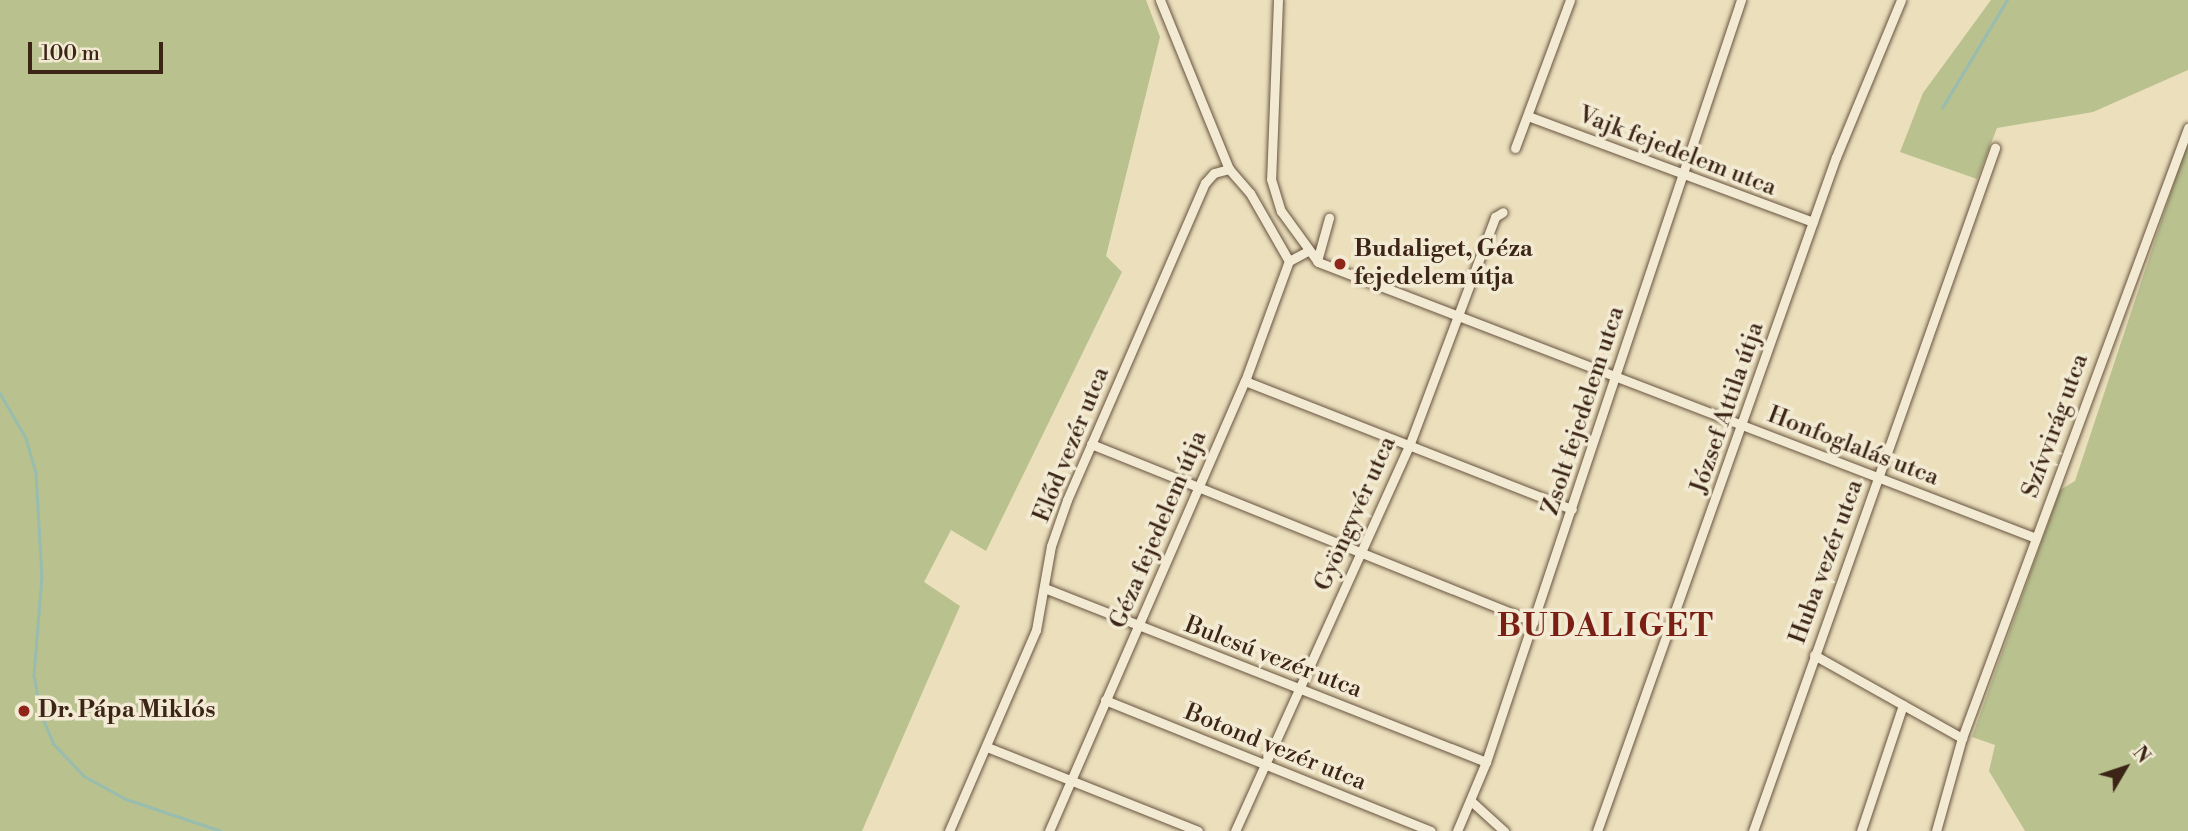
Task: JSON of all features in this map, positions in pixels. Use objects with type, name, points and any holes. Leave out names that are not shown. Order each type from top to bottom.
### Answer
[{"type":"street","points":[[1160,0],[1228,169],[1250,193],[1289,261],[1308,251]]},
{"type":"street","name":"Honfoglalás utca","points":[[1278,0],[1271,179],[1281,211],[1317,261],[2036,538]]},
{"type":"street","points":[[1515,148],[1570,0]]},
{"type":"street","name":"Zsolt fejedelem utca","points":[[1457,831],[1486,762],[1534,622],[1741,0]]},
{"type":"street","name":"József Attila útja","points":[[1597,831],[1744,426],[1813,222],[1900,0]]},
{"type":"street","name":"Vajk fejedelem utca","points":[[1528,116],[1813,222]]},
{"type":"street","name":"Szívvirág utca","points":[[1936,831],[1962,738],[2188,128]]},
{"type":"street","name":"Huba vezér utca","points":[[1753,831],[1995,148]]},
{"type":"street","name":"Előd vezér utca","points":[[949,831],[1036,630],[1046,589],[1051,545],[1091,444],[1205,183],[1214,173],[1228,169]]},
{"type":"street","name":"Gyöngyvér utca","points":[[1236,831],[1409,446],[1495,217],[1503,212]]},
{"type":"street","points":[[1317,261],[1329,218]]},
{"type":"street","name":"Géza fejedelem útja","points":[[1049,831],[1245,381],[1289,261]]},
{"type":"street","points":[[1245,381],[1572,509]]},
{"type":"street","points":[[1091,444],[1534,622]]},
{"type":"street","name":"Bulcsú vezér utca","points":[[1046,589],[1486,762]]},
{"type":"street","points":[[1814,655],[1962,738]]},
{"type":"street","name":"Botond vezér utca","points":[[1105,700],[1431,831]]},
{"type":"street","points":[[1861,831],[1903,705]]},
{"type":"street","points":[[986,747],[1198,831]]},
{"type":"street","points":[[1471,801],[1504,831]]},
{"type":"green space","points":[[0,0],[1146,0],[1160,37],[1106,256],[1122,272],[986,551],[951,530],[924,582],[960,606],[862,831],[0,831]]},
{"type":"green space","points":[[1991,0],[2188,0],[2188,70],[2093,112],[1997,128],[1977,179],[1900,152],[1923,93]]},
{"type":"green space","points":[[2188,141],[2188,831],[2025,831],[1989,771],[1995,745],[1972,737],[2060,490],[2075,481]]},
{"type":"waterway","points":[[1942,108],[2007,0]]},
{"type":"waterway","points":[[0,393],[26,438],[36,473],[42,576],[34,675],[41,713],[53,743],[84,776],[126,799],[221,831]]},
{"type":"place","name":"Budaliget, Géza fejedelem útja","points":[[1340,264]]},
{"type":"place","name":"Dr. Pápa Miklós","points":[[24,711]]},
{"type":"district","name":"BUDALIGET","points":[[1606,626]]}]
